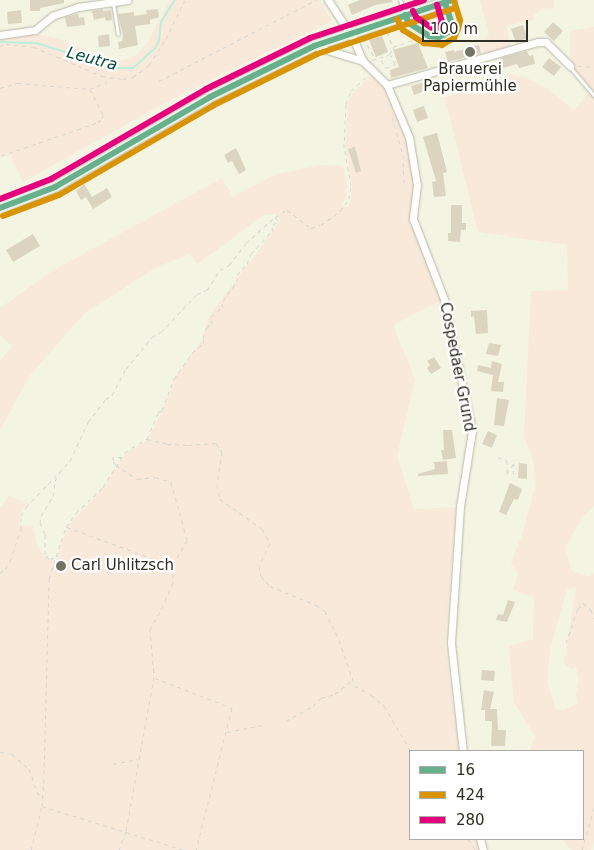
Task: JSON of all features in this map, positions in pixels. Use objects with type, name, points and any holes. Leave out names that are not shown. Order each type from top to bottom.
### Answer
[{"type":"main road","points":[[0,208],[55,187],[210,97],[347,29],[400,16],[430,3],[448,1]]},
{"type":"street","points":[[0,35],[34,30],[52,16],[78,7],[128,0]]},
{"type":"street","name":"Cospedaer Grund","points":[[328,0],[347,29],[363,61],[387,85],[409,137],[417,185],[414,219],[444,299],[472,431],[460,507],[451,643],[463,750]]},
{"type":"street","points":[[387,85],[538,42],[546,42],[570,66]]},
{"type":"street","name":"Cospedaer Grund","points":[[314,46],[363,61]]},
{"type":"lane","points":[[400,0],[400,16],[429,36],[439,37],[448,32],[450,27],[448,1]]},
{"type":"lane","points":[[113,3],[118,34]]},
{"type":"lane","points":[[570,66],[594,96]]},
{"type":"path","points":[[0,46],[6,44],[34,47],[102,76],[123,79],[141,72],[159,52],[185,0]]},
{"type":"path","points":[[159,81],[316,0]]},
{"type":"path","points":[[347,29],[368,17]]},
{"type":"path","points":[[362,35],[376,60]]},
{"type":"path","points":[[389,36],[396,55]]},
{"type":"path","points":[[363,61],[381,58],[390,54],[393,47],[415,39]]},
{"type":"path","points":[[381,58],[386,68],[395,64],[390,54]]},
{"type":"path","points":[[580,66],[594,67]]},
{"type":"path","points":[[0,573],[5,569],[10,560],[26,507],[45,490],[60,470],[70,461],[88,422],[106,399],[112,396],[126,368],[147,342],[173,321],[197,294],[207,290],[220,270],[228,265],[246,243],[274,216],[287,210],[311,228],[321,225],[340,211],[349,199],[351,186],[344,148],[346,104],[351,91],[371,73]]},
{"type":"path","points":[[0,88],[18,82],[90,90],[107,82]]},
{"type":"path","points":[[0,156],[101,120],[103,115],[90,90]]},
{"type":"path","points":[[391,114],[403,155],[404,187]]},
{"type":"path","points":[[147,439],[158,413],[162,410],[174,379],[192,354],[204,343],[203,338],[207,334],[205,331],[212,324],[211,317],[222,307],[223,301],[237,281],[237,274],[247,264],[251,254],[278,221],[274,216]]},
{"type":"path","points":[[31,850],[42,806],[49,579],[54,558],[66,527],[76,513],[103,487],[122,457],[135,444],[147,439],[167,444],[216,443],[222,452],[217,485],[220,498],[262,529],[270,543],[259,566],[261,576],[270,586],[316,604],[325,611],[339,640],[355,686],[371,695],[384,706],[410,750]]},
{"type":"path","points":[[498,456],[507,461],[507,474],[514,463],[513,476]]},
{"type":"path","points":[[119,850],[126,830],[154,677],[150,629],[173,583],[173,566],[187,540],[171,482],[155,477],[137,479],[116,465],[113,457],[122,457]]},
{"type":"path","points":[[54,558],[49,559],[44,554],[46,534],[40,523],[41,516],[53,496],[55,481],[60,470]]},
{"type":"path","points":[[66,527],[173,566]]},
{"type":"path","points":[[566,643],[578,609],[583,603],[587,604],[594,618]]},
{"type":"path","points":[[154,677],[232,708],[196,850]]},
{"type":"path","points":[[286,721],[313,706],[321,698],[335,694],[352,680]]},
{"type":"path","points":[[226,732],[264,725]]},
{"type":"path","points":[[0,752],[12,754],[29,769],[38,794],[41,794]]},
{"type":"path","points":[[113,764],[139,759]]},
{"type":"path","points":[[42,806],[126,830],[184,850]]},
{"type":"path","points":[[582,850],[594,808]]},
{"type":"shaded area","points":[[170,0],[320,0],[332,21],[181,94],[23,182],[10,154],[0,158],[0,36],[35,34],[60,39],[116,62],[135,56],[147,43]]},
{"type":"shaded area","points":[[480,0],[554,0],[554,9],[544,8],[534,14],[534,20],[506,26],[511,46],[483,55],[479,45],[489,34]]},
{"type":"shaded area","points":[[442,12],[447,19],[443,30],[439,34],[431,33],[417,22]]},
{"type":"shaded area","points":[[594,27],[594,506],[585,515],[565,547],[571,570],[589,577],[594,573],[594,841],[591,850],[571,850],[564,840],[584,840],[584,750],[530,750],[535,736],[514,703],[509,646],[533,639],[534,597],[513,590],[518,574],[511,563],[522,535],[536,484],[533,460],[524,437],[531,291],[568,290],[567,245],[478,232],[445,98],[509,75],[525,77],[548,89],[574,110],[590,92],[570,66],[570,31]],"holes":[[[576,588],[564,663],[571,669],[576,667],[579,680],[576,695],[578,703],[564,710],[556,709],[547,682],[550,650],[567,589]]]},
{"type":"shaded area","points":[[373,74],[387,85],[415,164],[414,219],[444,299],[393,325],[415,379],[397,456],[414,509],[456,507],[445,643],[459,750],[409,750],[409,840],[477,840],[480,850],[0,850],[0,508],[9,496],[27,503],[20,516],[19,525],[33,526],[37,545],[44,556],[55,563],[69,524],[103,488],[126,453],[147,440],[163,410],[175,378],[201,341],[210,315],[281,220],[276,214],[264,215],[197,264],[190,254],[157,267],[85,313],[31,374],[0,429],[0,361],[12,346],[0,335],[0,308],[52,271],[222,178],[233,197],[274,175],[320,165],[343,166],[347,186],[346,198],[342,204],[346,208],[351,199],[352,186],[345,145],[348,104],[353,92]]},
{"type":"building","points":[[30,0],[64,0],[64,3],[40,8],[40,11],[30,11]]},
{"type":"building","points":[[360,0],[392,0],[393,2],[375,5],[352,15],[348,5]]},
{"type":"building","points":[[103,9],[103,11],[111,10],[112,20],[106,21],[105,17],[94,20],[92,11]]},
{"type":"building","points":[[158,9],[159,17],[150,20],[150,24],[135,26],[138,45],[119,49],[118,42],[122,41],[123,35],[118,14],[134,12],[134,16],[147,14],[146,10]]},
{"type":"building","points":[[21,10],[22,23],[8,24],[7,12]]},
{"type":"building","points":[[78,14],[79,18],[84,17],[85,25],[67,27],[65,17]]},
{"type":"building","points":[[553,22],[563,31],[554,41],[544,32]]},
{"type":"building","points":[[523,25],[527,38],[516,43],[511,29]]},
{"type":"building","points":[[109,34],[110,46],[99,47],[98,36]]},
{"type":"building","points":[[382,36],[388,52],[376,57],[369,40]]},
{"type":"building","points":[[418,43],[428,68],[391,78],[390,70],[399,67],[393,50]]},
{"type":"building","name":"Brauerei Papiermühle","points":[[479,45],[481,53],[448,62],[445,52],[454,50],[454,52]]},
{"type":"building","points":[[527,51],[529,56],[533,55],[535,64],[519,68],[517,64],[503,68],[501,58]]},
{"type":"building","points":[[549,58],[561,67],[554,76],[542,67]]},
{"type":"building","points":[[425,82],[428,90],[414,95],[411,86]]},
{"type":"building","points":[[424,106],[428,118],[417,122],[413,110]]},
{"type":"building","points":[[437,133],[447,172],[443,173],[446,196],[434,197],[432,182],[436,181],[423,137]]},
{"type":"building","points":[[355,147],[361,171],[356,173],[348,149]]},
{"type":"building","points":[[236,148],[246,170],[239,174],[232,161],[228,163],[224,155]]},
{"type":"building","points":[[84,184],[92,197],[107,188],[112,197],[93,209],[86,197],[81,200],[76,191]]},
{"type":"building","points":[[451,205],[462,205],[462,223],[466,223],[466,230],[461,230],[460,242],[448,241],[448,233],[451,233]]},
{"type":"building","points":[[33,234],[40,246],[13,262],[6,250]]},
{"type":"building","points":[[487,310],[488,333],[476,334],[474,316],[471,317],[471,311]]},
{"type":"building","points":[[489,343],[501,345],[498,356],[486,354]]},
{"type":"building","points":[[434,357],[441,368],[431,374],[427,368],[430,365],[427,361]]},
{"type":"building","points":[[492,361],[502,364],[498,382],[504,382],[503,392],[491,391],[493,375],[477,371],[478,365],[491,368]]},
{"type":"building","points":[[497,398],[509,400],[504,426],[494,425]]},
{"type":"building","points":[[443,430],[452,430],[456,458],[443,460],[441,450],[444,450]]},
{"type":"building","points":[[488,431],[497,435],[492,448],[482,444]]},
{"type":"building","points":[[447,461],[448,474],[418,476],[418,474],[435,469],[434,462]]},
{"type":"building","points":[[519,463],[527,464],[527,479],[518,478]]},
{"type":"building","points":[[510,483],[522,489],[518,500],[514,499],[506,515],[499,512]]},
{"type":"building","points":[[508,600],[515,602],[507,622],[496,620],[498,614],[503,615]]},
{"type":"building","points":[[482,670],[495,671],[494,681],[481,680]]},
{"type":"building","points":[[484,690],[494,692],[490,709],[497,709],[498,730],[506,730],[505,746],[491,746],[492,721],[485,721],[485,710],[481,710]]},
{"type":"waterway","name":"Leutra","points":[[0,42],[36,43],[117,68],[133,68],[155,48],[159,41],[161,22],[175,0]]},
{"type":"transit line","name":"280","points":[[0,199],[51,179],[206,89],[310,38],[424,0]]},
{"type":"transit line","name":"16","points":[[0,208],[55,187],[210,97],[314,46],[452,0]]},
{"type":"transit line","name":"424","points":[[397,19],[403,30],[424,43],[442,45],[454,38],[458,29],[460,20],[454,0]]},
{"type":"transit line","name":"16","points":[[405,15],[409,23],[429,36],[439,37],[448,32],[451,22],[445,2]]},
{"type":"transit line","name":"280","points":[[413,11],[416,17],[432,28],[437,28],[442,22],[437,5]]},
{"type":"transit line","name":"424","points":[[3,216],[59,195],[214,105],[317,54],[455,8]]},
{"type":"place","name":"Brauerei Papiermühle","points":[[470,52]]},
{"type":"place","name":"Carl Uhlitzsch","points":[[61,566]]}]
